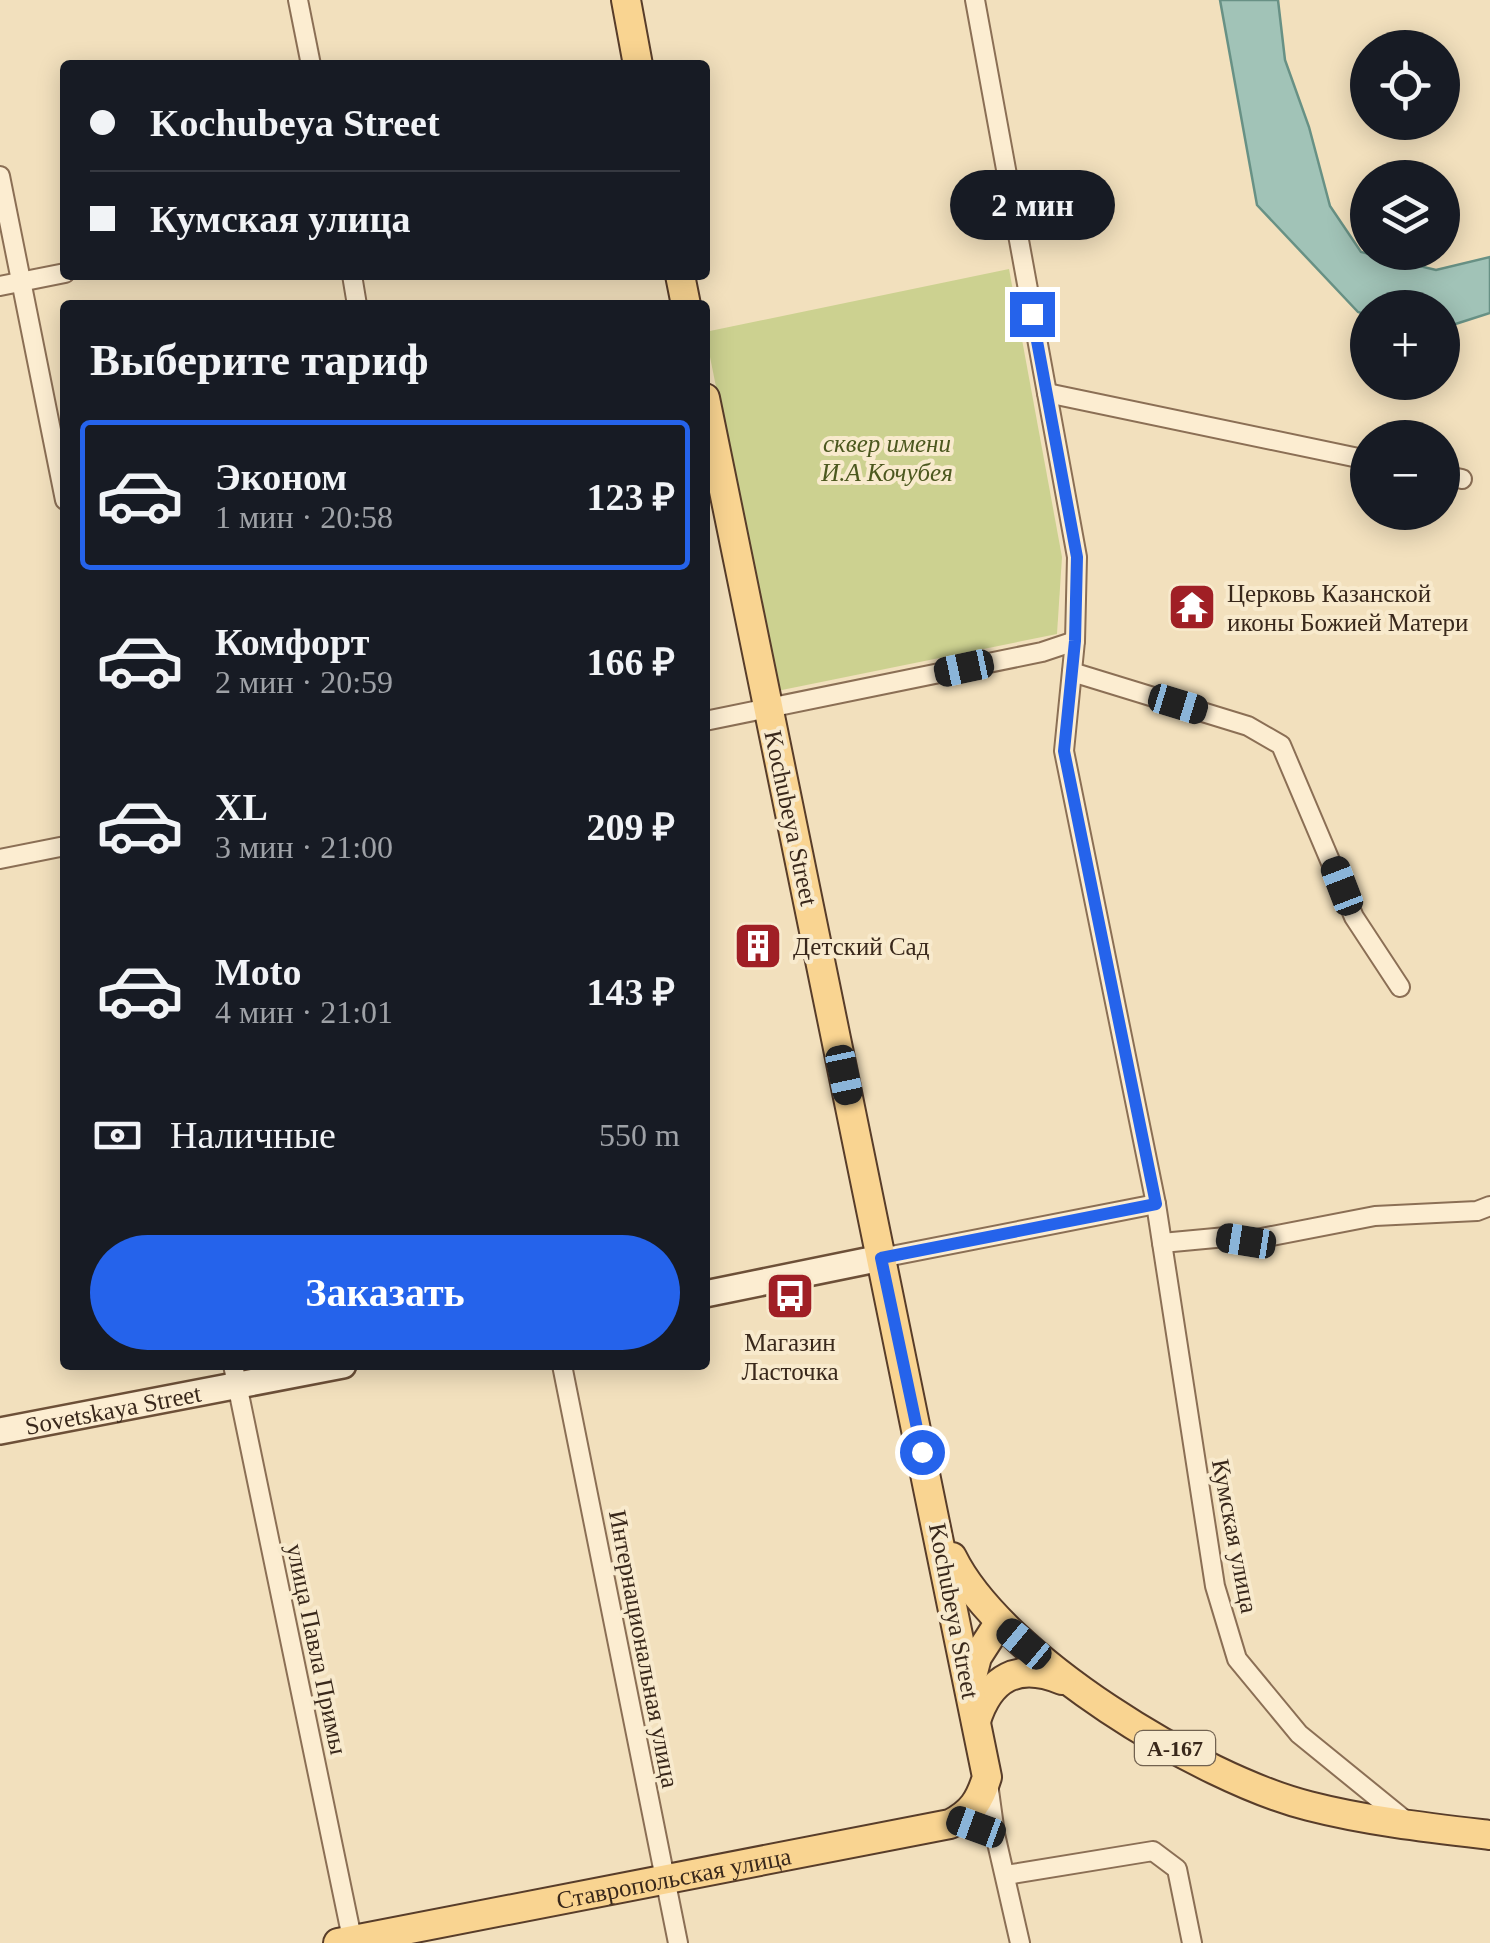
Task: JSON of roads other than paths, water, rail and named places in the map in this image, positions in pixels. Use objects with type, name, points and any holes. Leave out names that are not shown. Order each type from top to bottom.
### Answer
[{"type":"main road","points":[[626,0],[637,60]]},
{"type":"main road","name":"Kochubeya Street","points":[[710,422],[987,1777]]},
{"type":"main road","name":"А-167","points":[[938,1529],[965,1583],[1000,1623],[1073,1685],[1206,1768],[1307,1806],[1490,1835]]},
{"type":"main road","points":[[969,1687],[977,1658],[1000,1623]]},
{"type":"main road","points":[[976,1721],[984,1695],[1013,1675],[1049,1675],[1073,1685]]},
{"type":"main road","points":[[957,1820],[966,1816],[980,1799],[987,1777]]},
{"type":"main road","name":"Ставропольская улица","points":[[348,1942],[957,1820]]},
{"type":"street","points":[[298,0],[310,60]]},
{"type":"street","name":"Кумская улица","points":[[975,0],[1077,557],[1075,641],[1064,751],[1156,1204],[1215,1586],[1237,1659],[1299,1734],[1410,1824]]},
{"type":"street","points":[[0,176],[60,475]]},
{"type":"street","points":[[0,286],[60,275]]},
{"type":"street","points":[[1047,392],[1350,456]]},
{"type":"street","points":[[710,720],[1042,652],[1075,641]]},
{"type":"street","points":[[1072,672],[1248,726],[1281,745],[1354,917],[1400,986]]},
{"type":"street","points":[[0,859],[60,847]]},
{"type":"street","points":[[710,1293],[1156,1204]]},
{"type":"street","points":[[1162,1243],[1226,1237],[1246,1241],[1375,1216],[1477,1211],[1490,1206]]},
{"type":"street","name":"Sovetskaya Street","points":[[0,1431],[235,1375],[289,1370]]},
{"type":"street","name":"Интернациональная улица","points":[[563,1370],[678,1943]]},
{"type":"street","name":"улица Павла Примы","points":[[235,1375],[348,1942]]},
{"type":"street","name":"Kochubeya Street","points":[[987,1777],[995,1834],[1020,1943]]},
{"type":"street","points":[[957,1820],[995,1834]]},
{"type":"street","points":[[1006,1875],[1153,1852],[1177,1869],[1192,1943]]},
{"type":"water","points":[[1220,0],[1278,0],[1285,60],[1309,127],[1330,206],[1350,236],[1350,270],[1460,270],[1460,264],[1490,257],[1490,313],[1460,323],[1460,290],[1350,290],[1350,304],[1257,205]]},
{"type":"place","name":"Церковь Казанской иконы Божией Матери","points":[[1192,607]]},
{"type":"place","name":"Детский Сад","points":[[758,946]]},
{"type":"place","name":"Магазин Ласточка","points":[[790,1296]]},
{"type":"park label","name":"сквер имени И.А Кочубея","points":[[887,458]]}]
